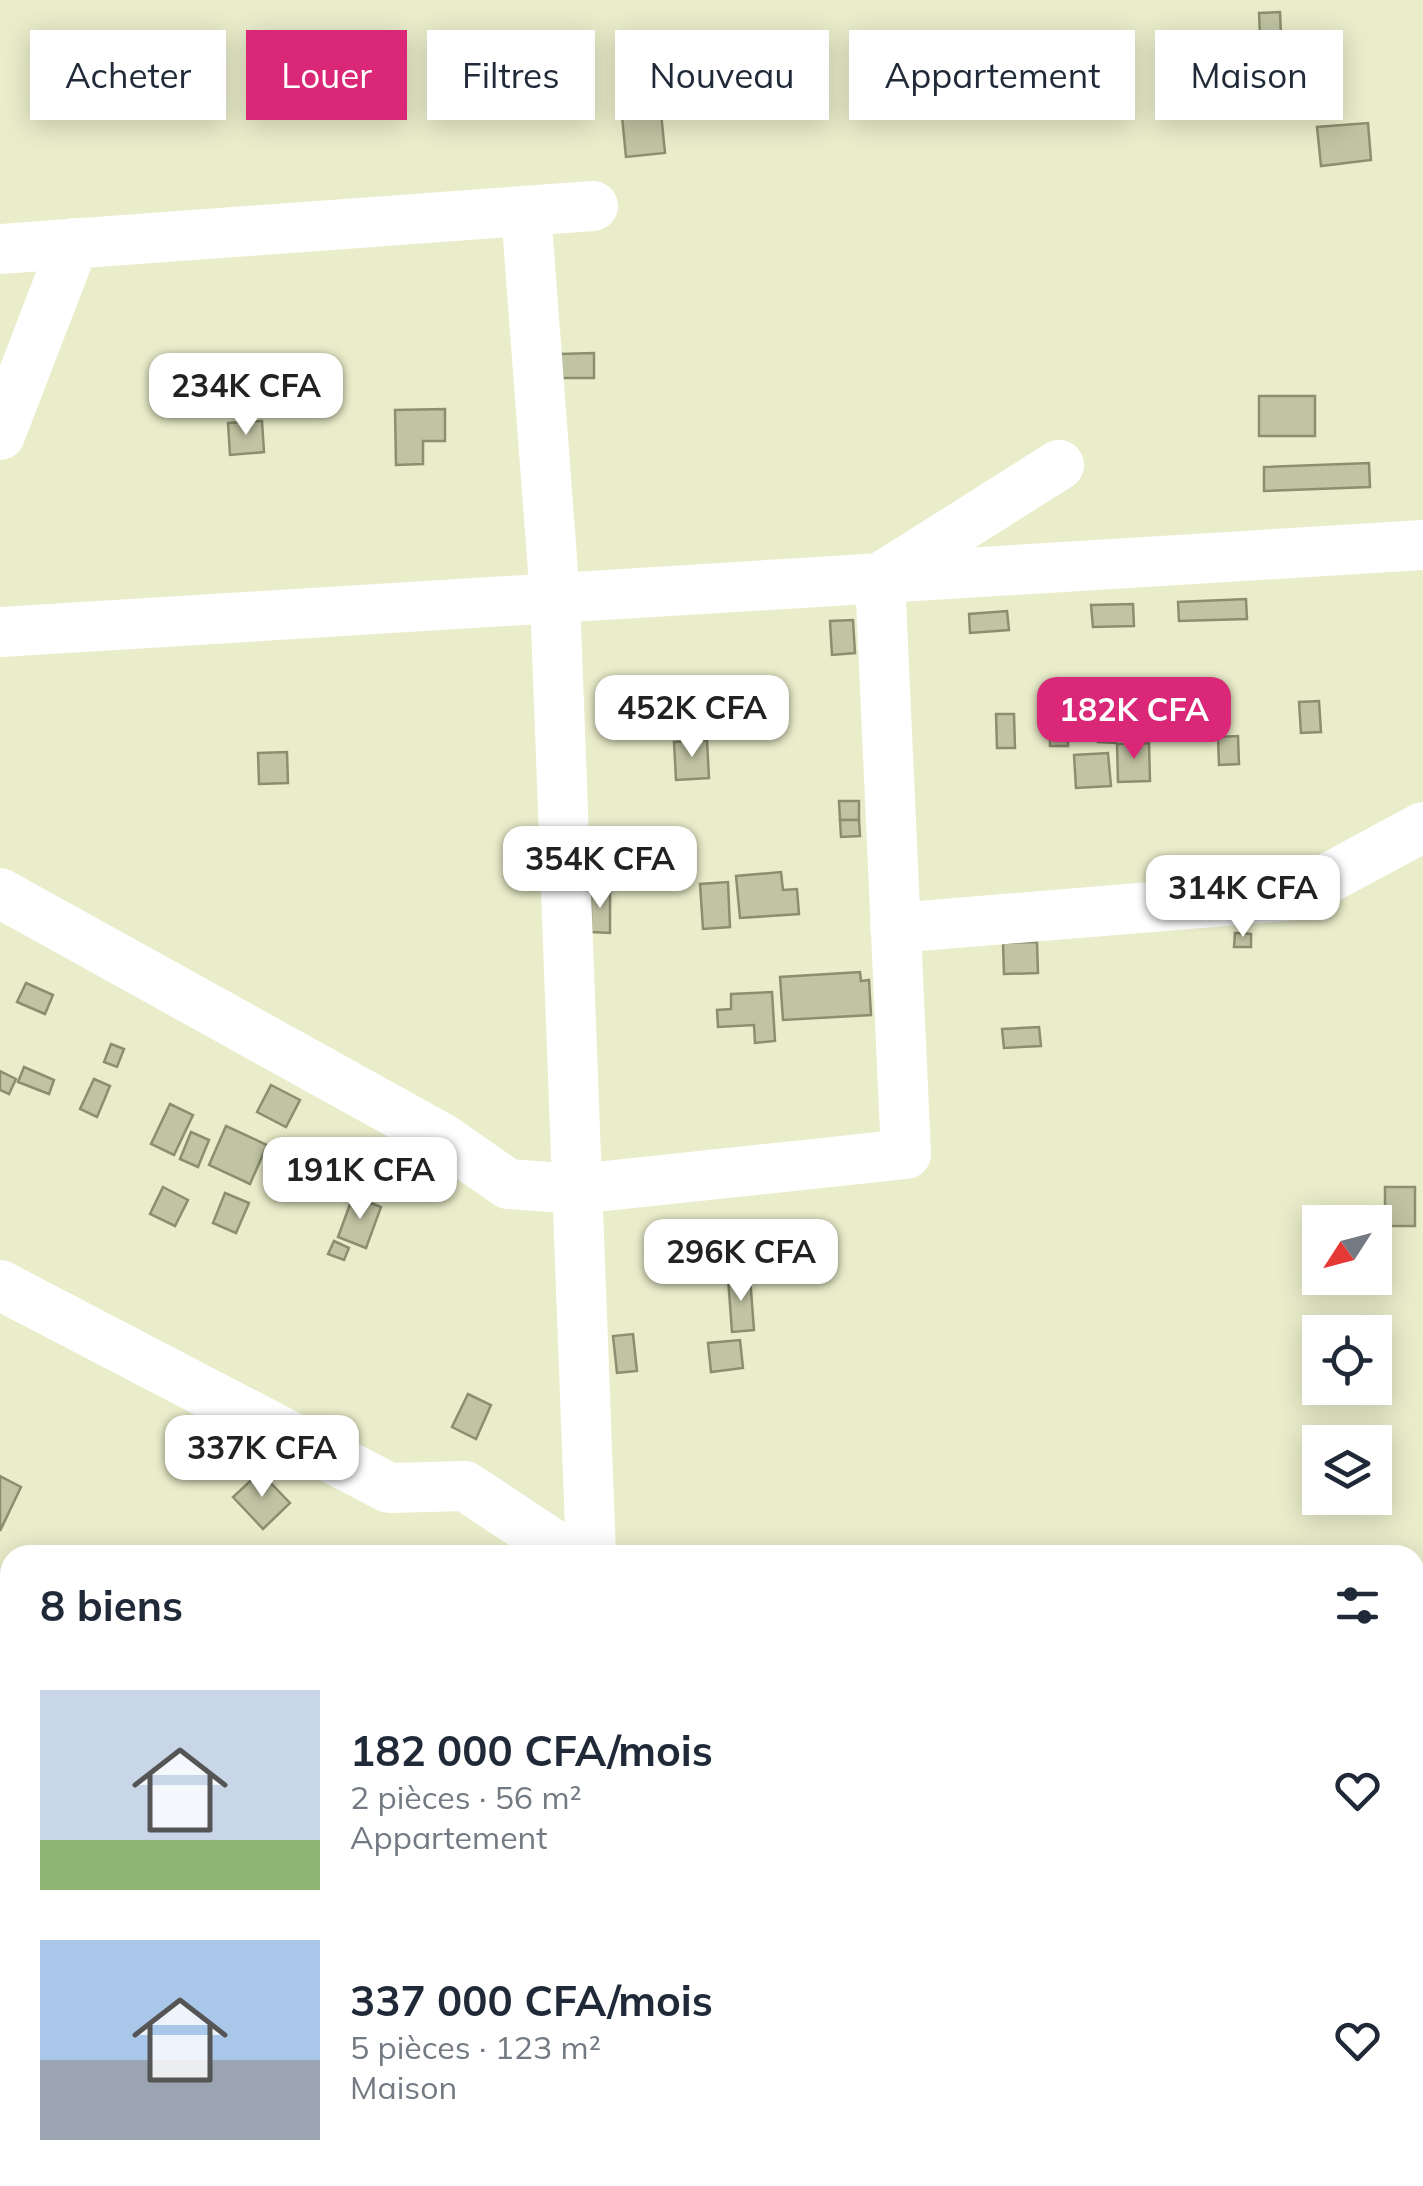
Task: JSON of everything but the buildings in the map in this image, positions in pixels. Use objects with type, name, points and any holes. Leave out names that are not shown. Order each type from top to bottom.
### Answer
[{"type":"street","points":[[0,249],[593,206]]},
{"type":"street","points":[[526,211],[555,598],[591,1545]]},
{"type":"street","points":[[0,435],[74,244]]},
{"type":"street","points":[[880,578],[1059,465]]},
{"type":"street","points":[[0,632],[1423,545]]},
{"type":"street","points":[[0,893],[442,1138],[508,1184],[577,1188],[906,1154],[880,578]]},
{"type":"street","points":[[896,928],[1297,895],[1423,828]]},
{"type":"street","points":[[0,1285],[389,1488],[465,1486],[554,1545]]}]
